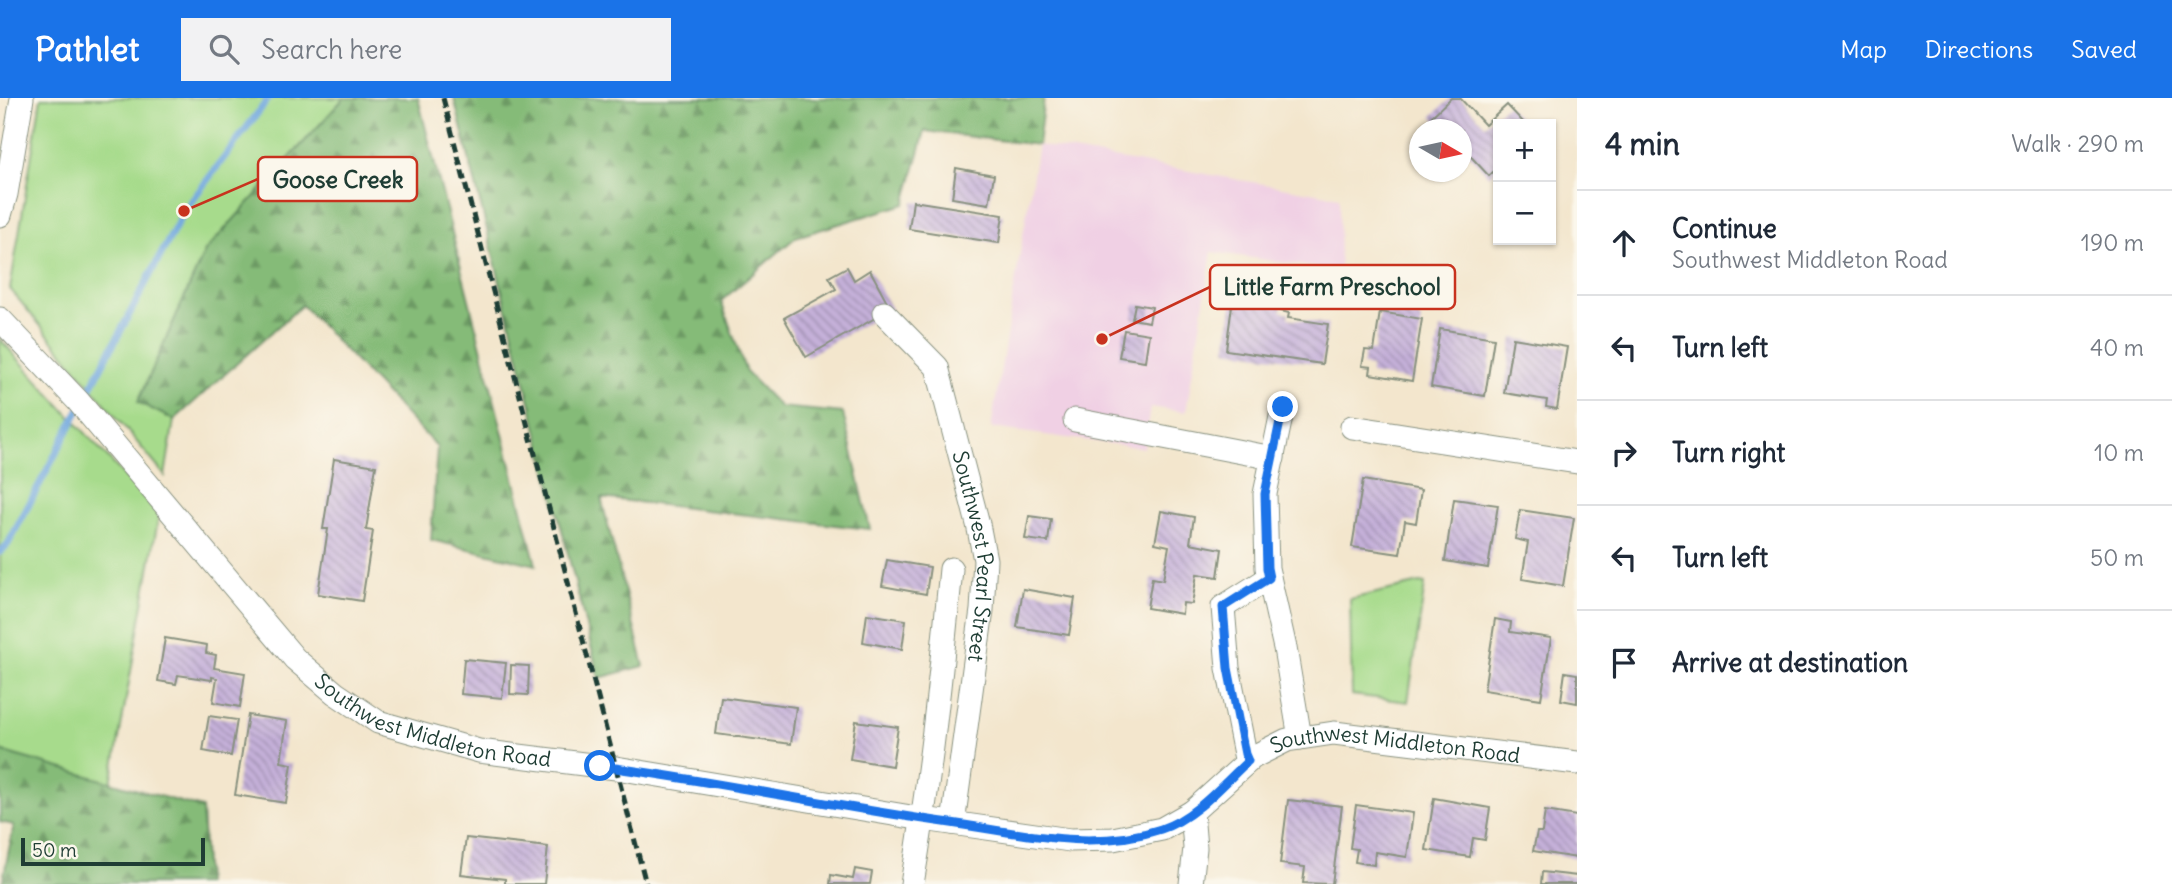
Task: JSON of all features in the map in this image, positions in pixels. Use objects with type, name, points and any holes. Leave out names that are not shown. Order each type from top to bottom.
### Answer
[{"type":"street","points":[[0,215],[22,98]]},
{"type":"street","name":"Southwest Pearl Street","points":[[884,313],[937,367],[985,560],[982,610],[953,823]]},
{"type":"street","name":"Southwest Middleton Road","points":[[0,319],[78,401],[295,659],[335,694],[378,722],[479,751],[635,771],[923,820],[1070,840],[1113,839],[1162,829],[1192,812],[1248,761],[1287,740],[1300,738],[1334,733],[1577,763]]},
{"type":"street","points":[[1283,407],[1265,494],[1267,568],[1285,648],[1300,738]]},
{"type":"street","points":[[1075,420],[1273,458]]},
{"type":"street","points":[[1352,427],[1577,462]]},
{"type":"street","points":[[912,884],[939,691],[951,569]]},
{"type":"street","points":[[1248,761],[1228,668],[1223,607],[1269,578]]},
{"type":"street","points":[[1191,884],[1195,848],[1192,812]]},
{"type":"shaded area","points":[[1038,145],[1339,197],[1340,271],[1212,252],[1186,412],[1150,407],[1144,448],[991,428]]},
{"type":"green space","points":[[41,98],[344,98],[205,251],[138,402],[174,420],[165,476],[10,289]]},
{"type":"green space","points":[[344,98],[418,98],[536,565],[431,540],[437,447],[302,305],[174,420],[138,402],[205,251]]},
{"type":"green space","points":[[454,98],[1044,98],[1038,145],[925,131],[905,204],[796,237],[721,301],[746,372],[780,407],[843,413],[870,529],[601,498],[644,666],[599,678]]},
{"type":"green space","points":[[0,339],[159,514],[111,783],[0,751]]},
{"type":"green space","points":[[1425,584],[1408,702],[1352,695],[1350,599]]},
{"type":"green space","points":[[0,751],[202,808],[206,884],[2,884],[14,825],[0,822]]},
{"type":"building","points":[[1451,98],[1460,98],[1485,125],[1507,105],[1520,119],[1493,119],[1493,172],[1489,176],[1472,158],[1472,119],[1435,119],[1432,116]]},
{"type":"building","points":[[956,168],[994,175],[989,204],[952,198]]},
{"type":"building","points":[[913,201],[1003,215],[999,243],[909,229]]},
{"type":"building","points":[[847,267],[854,280],[870,270],[891,309],[806,357],[784,318],[836,289],[829,277]]},
{"type":"building","points":[[1233,298],[1282,305],[1281,311],[1289,313],[1288,318],[1328,324],[1322,364],[1226,350]]},
{"type":"building","points":[[1135,304],[1152,307],[1149,322],[1132,319]]},
{"type":"building","points":[[1380,312],[1422,319],[1412,381],[1370,374],[1371,367],[1362,366],[1365,350],[1374,351]]},
{"type":"building","points":[[1440,329],[1494,338],[1485,396],[1431,387]]},
{"type":"building","points":[[1124,330],[1149,334],[1145,361],[1119,357]]},
{"type":"building","points":[[1513,338],[1567,347],[1557,409],[1546,407],[1547,400],[1504,393]]},
{"type":"building","points":[[334,459],[376,466],[366,530],[373,531],[362,601],[318,594],[328,529],[323,529]]},
{"type":"building","points":[[1363,480],[1421,490],[1416,523],[1405,521],[1400,554],[1352,547]]},
{"type":"building","points":[[1454,499],[1498,505],[1488,568],[1445,561]]},
{"type":"building","points":[[1520,510],[1574,518],[1563,586],[1522,579],[1528,542],[1515,539]]},
{"type":"building","points":[[1161,511],[1194,517],[1190,543],[1222,549],[1218,577],[1197,574],[1192,604],[1183,603],[1182,614],[1147,608],[1152,578],[1163,580],[1169,546],[1155,543]]},
{"type":"building","points":[[1029,516],[1051,519],[1048,542],[1025,539]]},
{"type":"building","points":[[887,560],[930,567],[926,594],[882,586]]},
{"type":"building","points":[[1023,589],[1075,598],[1069,635],[1017,627]]},
{"type":"building","points":[[867,614],[906,620],[902,649],[863,642]]},
{"type":"building","points":[[1495,619],[1511,622],[1510,632],[1551,638],[1541,699],[1484,690]]},
{"type":"building","points":[[165,638],[207,645],[206,653],[216,655],[214,668],[245,673],[240,707],[213,702],[217,678],[212,677],[212,680],[178,675],[176,684],[158,681]]},
{"type":"building","points":[[464,659],[506,663],[502,698],[461,694]]},
{"type":"building","points":[[511,665],[529,666],[528,695],[510,694]]},
{"type":"building","points":[[1565,672],[1577,674],[1577,703],[1561,700]]},
{"type":"building","points":[[721,697],[796,707],[791,744],[716,734]]},
{"type":"building","points":[[248,715],[287,721],[281,762],[292,764],[286,803],[235,795]]},
{"type":"building","points":[[209,716],[237,720],[231,756],[203,751]]},
{"type":"building","points":[[856,721],[898,727],[892,766],[850,759]]},
{"type":"building","points":[[1434,798],[1490,808],[1485,840],[1473,838],[1470,857],[1426,850]]},
{"type":"building","points":[[1288,800],[1342,806],[1332,884],[1303,883],[1305,867],[1280,864]]},
{"type":"building","points":[[1356,805],[1413,813],[1407,857],[1375,852],[1374,865],[1355,862],[1357,849],[1350,848]]},
{"type":"building","points":[[1545,811],[1577,816],[1577,858],[1533,851],[1537,832],[1542,832]]},
{"type":"building","points":[[466,838],[548,847],[544,884],[505,884],[505,879],[461,874]]},
{"type":"building","points":[[855,869],[872,872],[870,884],[830,884],[831,875],[853,879]]},
{"type":"building","points":[[1542,872],[1577,876],[1577,884],[1541,884]]},
{"type":"waterway","points":[[0,552],[8,544],[184,211],[269,98]]},
{"type":"railway","points":[[443,98],[646,884]]},
{"type":"place","name":"Goose Creek","points":[[184,211]]},
{"type":"place","name":"Little Farm Preschool","points":[[1102,339]]},
{"type":"route","points":[[600,766],[923,820],[1070,840],[1113,839],[1162,829],[1192,812],[1248,761],[1228,668],[1223,607],[1269,578],[1265,494],[1283,407]]}]
